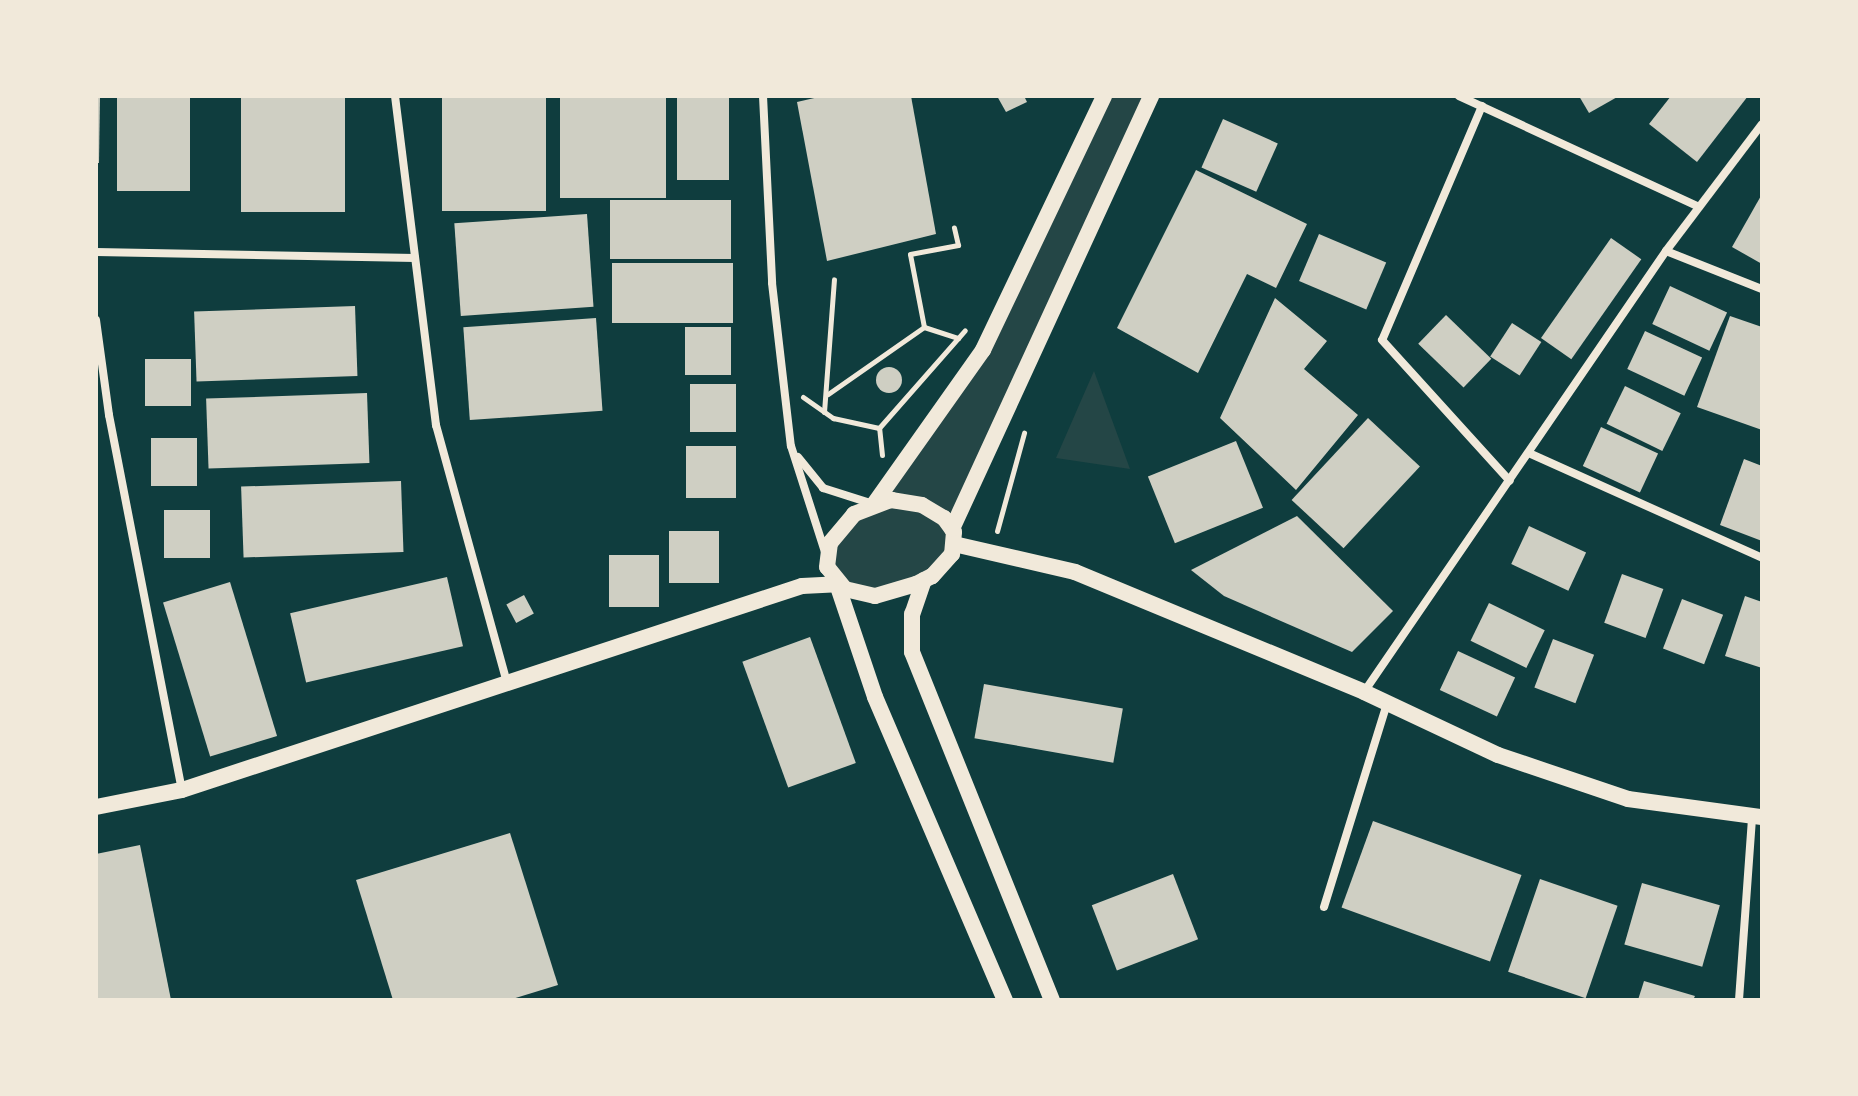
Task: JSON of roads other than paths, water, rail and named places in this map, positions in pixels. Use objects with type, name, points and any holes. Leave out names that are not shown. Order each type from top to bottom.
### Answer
[{"type":"main road","points":[[802,586],[826,558],[840,527],[874,504],[983,350],[1104,96]]},
{"type":"main road","points":[[946,562],[953,537],[1151,96]]},
{"type":"main road","points":[[874,504],[911,502],[936,513],[953,537],[990,555],[1075,572],[1364,692],[1498,755],[1628,799],[1757,817]]},
{"type":"main road","points":[[96,807],[182,790],[802,586],[837,584],[875,596],[924,580],[946,562],[990,555]]},
{"type":"main road","points":[[826,558],[875,697],[1005,1000]]},
{"type":"main road","points":[[924,580],[912,614],[912,652],[1052,1000]]},
{"type":"street","points":[[395,96],[436,425],[507,683]]},
{"type":"street","points":[[763,96],[772,283],[791,446],[826,558]]},
{"type":"street","points":[[1459,96],[1697,206]]},
{"type":"street","points":[[1482,106],[1382,340],[1510,481]]},
{"type":"street","points":[[1364,692],[1531,454],[1697,206],[1762,124]]},
{"type":"street","points":[[1666,251],[1762,289]]},
{"type":"street","points":[[96,252],[415,258]]},
{"type":"street","points":[[96,320],[101,392],[182,790]]},
{"type":"street","points":[[791,446],[823,488],[874,504]]},
{"type":"street","points":[[1531,454],[1762,558]]},
{"type":"street","points":[[1324,907],[1387,703]]},
{"type":"street","points":[[1739,1000],[1757,817]]}]
